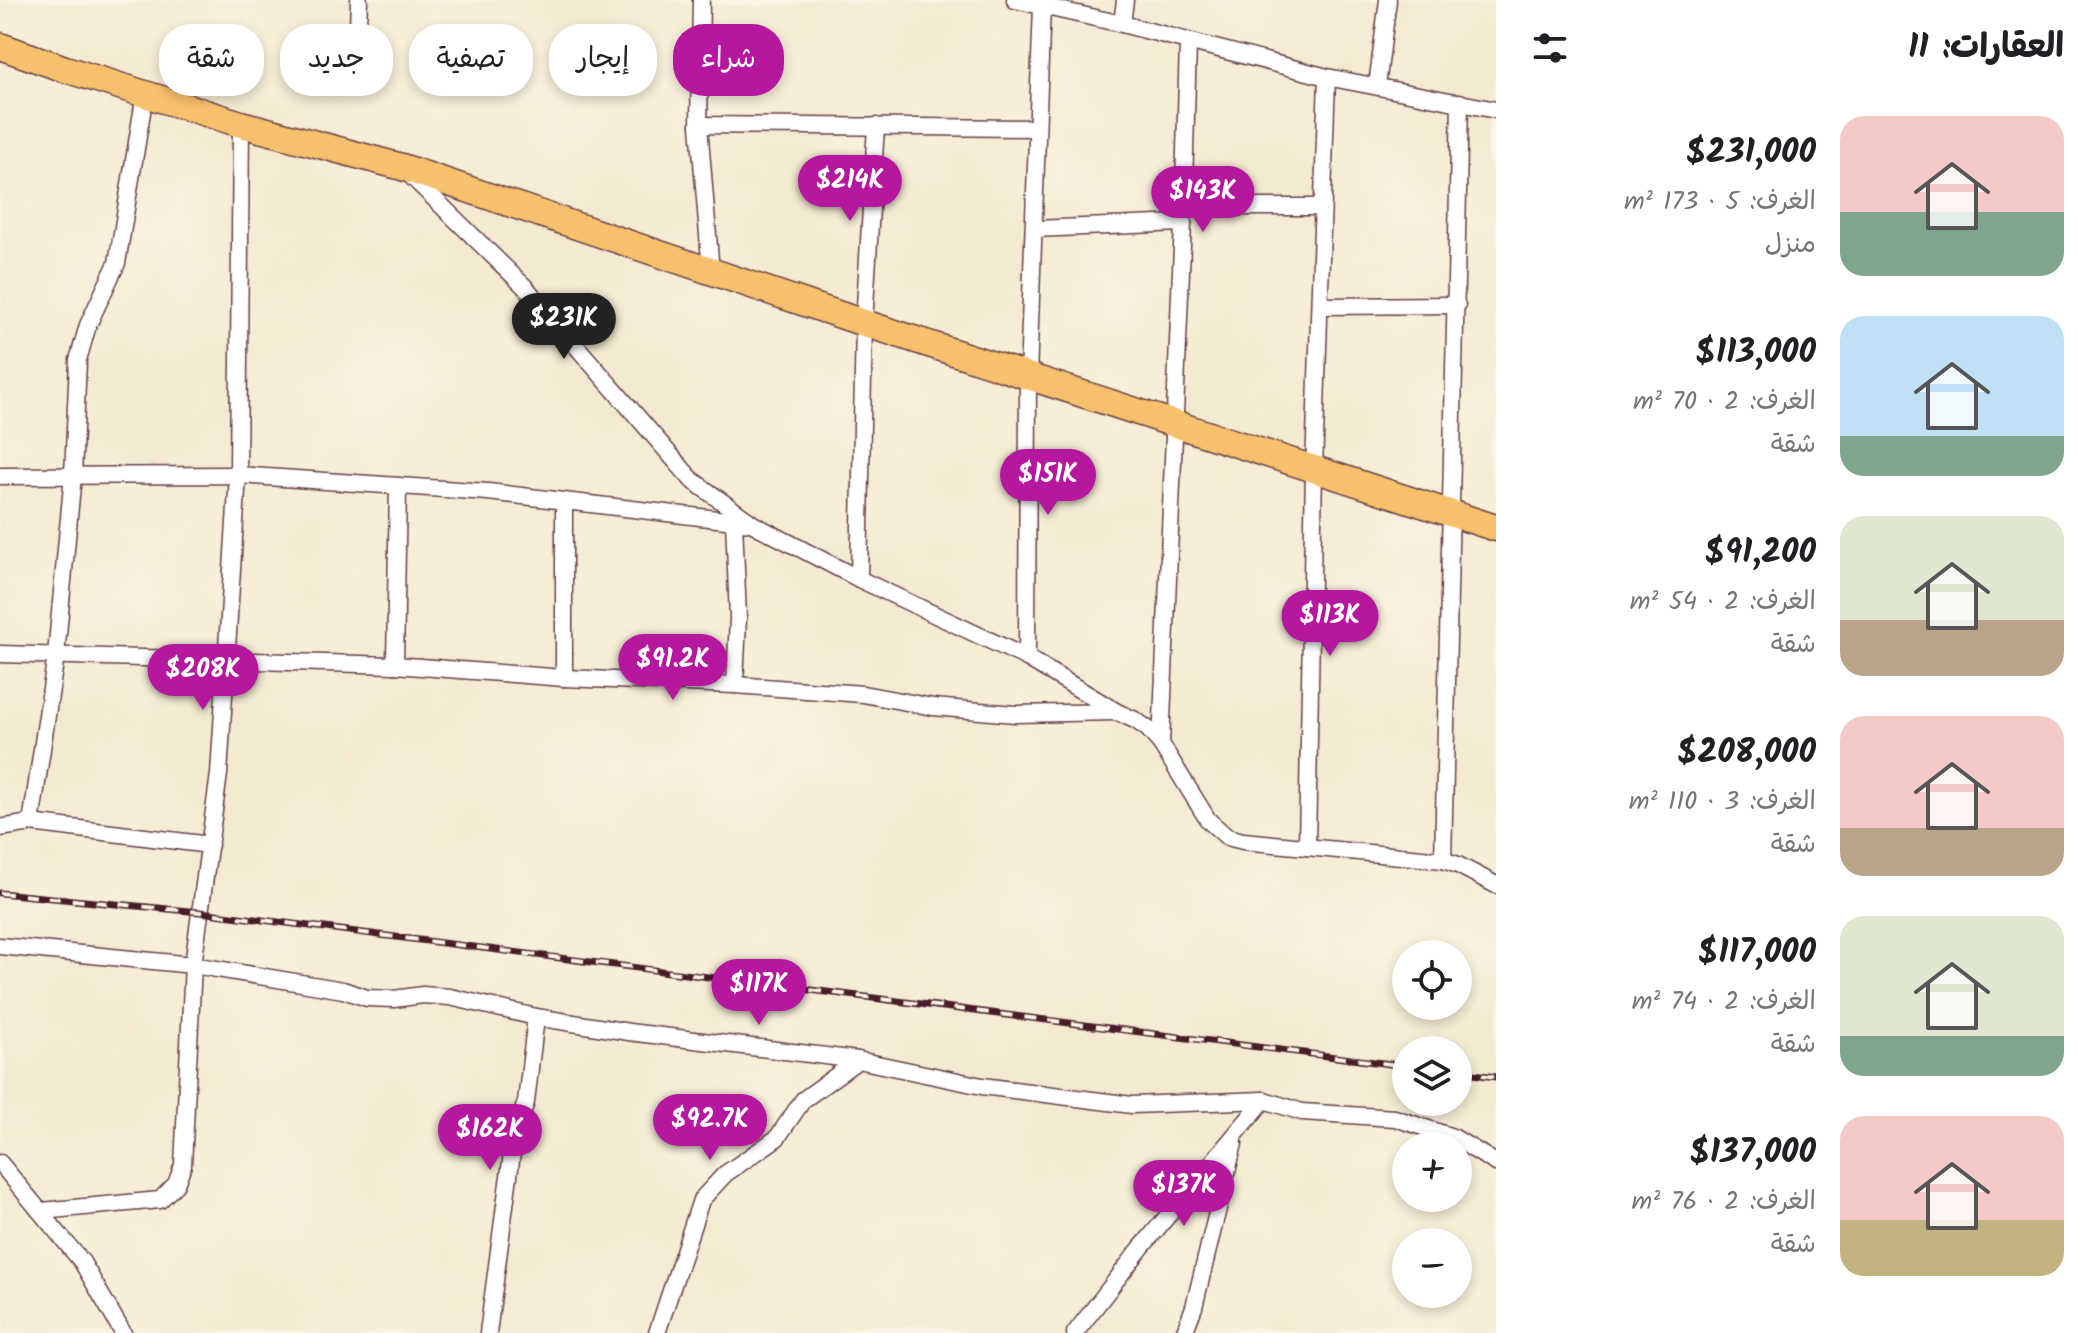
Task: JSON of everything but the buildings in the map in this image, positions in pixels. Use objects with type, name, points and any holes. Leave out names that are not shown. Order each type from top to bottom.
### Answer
[{"type":"main road","points":[[0,46],[241,124],[402,167],[864,323],[1496,528]]},
{"type":"street","points":[[358,24],[359,0]]},
{"type":"street","points":[[701,0],[699,125],[711,272]]},
{"type":"street","points":[[1015,0],[1327,77],[1496,110]]},
{"type":"street","points":[[1122,24],[1125,0]]},
{"type":"street","points":[[1377,86],[1388,0]]},
{"type":"street","points":[[1027,658],[1028,376],[1042,6]]},
{"type":"street","points":[[1161,744],[1184,215],[1188,43]]},
{"type":"street","points":[[1307,847],[1314,469],[1327,77]]},
{"type":"street","points":[[31,823],[56,655],[73,475],[78,360],[88,325],[117,263],[145,94]]},
{"type":"street","points":[[1443,860],[1460,102]]},
{"type":"street","points":[[41,1211],[160,1200],[176,1184],[183,1165],[193,965],[219,774],[238,475],[241,124]]},
{"type":"street","points":[[699,125],[1037,128]]},
{"type":"street","points":[[859,579],[864,323],[876,126]]},
{"type":"street","points":[[402,167],[526,288],[692,480],[753,524],[859,579],[1027,658],[1148,729],[1161,744],[1208,820],[1227,837],[1443,860],[1496,885]]},
{"type":"street","points":[[1034,229],[1184,215],[1321,207]]},
{"type":"street","points":[[1320,306],[1457,305]]},
{"type":"street","points":[[0,476],[238,475],[488,492],[753,524]]},
{"type":"street","points":[[395,665],[398,486]]},
{"type":"street","points":[[564,502],[564,678]]},
{"type":"street","points":[[734,521],[738,618],[735,685]]},
{"type":"street","points":[[0,654],[395,665],[564,678],[863,694],[933,707],[1015,714],[1117,712]]},
{"type":"street","points":[[0,828],[31,823],[210,845]]},
{"type":"street","points":[[0,946],[193,965],[343,990],[367,998],[450,997],[536,1017],[629,1032],[858,1060],[982,1086],[1132,1105],[1264,1100],[1302,1112],[1395,1118],[1453,1137],[1496,1163]]},
{"type":"street","points":[[488,1333],[514,1138],[526,1102],[536,1017]]},
{"type":"street","points":[[657,1333],[701,1200],[725,1174],[777,1138],[803,1100],[858,1060]]},
{"type":"street","points":[[1075,1333],[1264,1100]]},
{"type":"street","points":[[1184,1333],[1194,1307],[1235,1137]]},
{"type":"street","points":[[0,1163],[88,1271],[123,1333]]},
{"type":"railway","points":[[0,893],[200,912],[1392,1064]]},
{"type":"railway","points":[[1472,1074],[1496,1077]]}]
